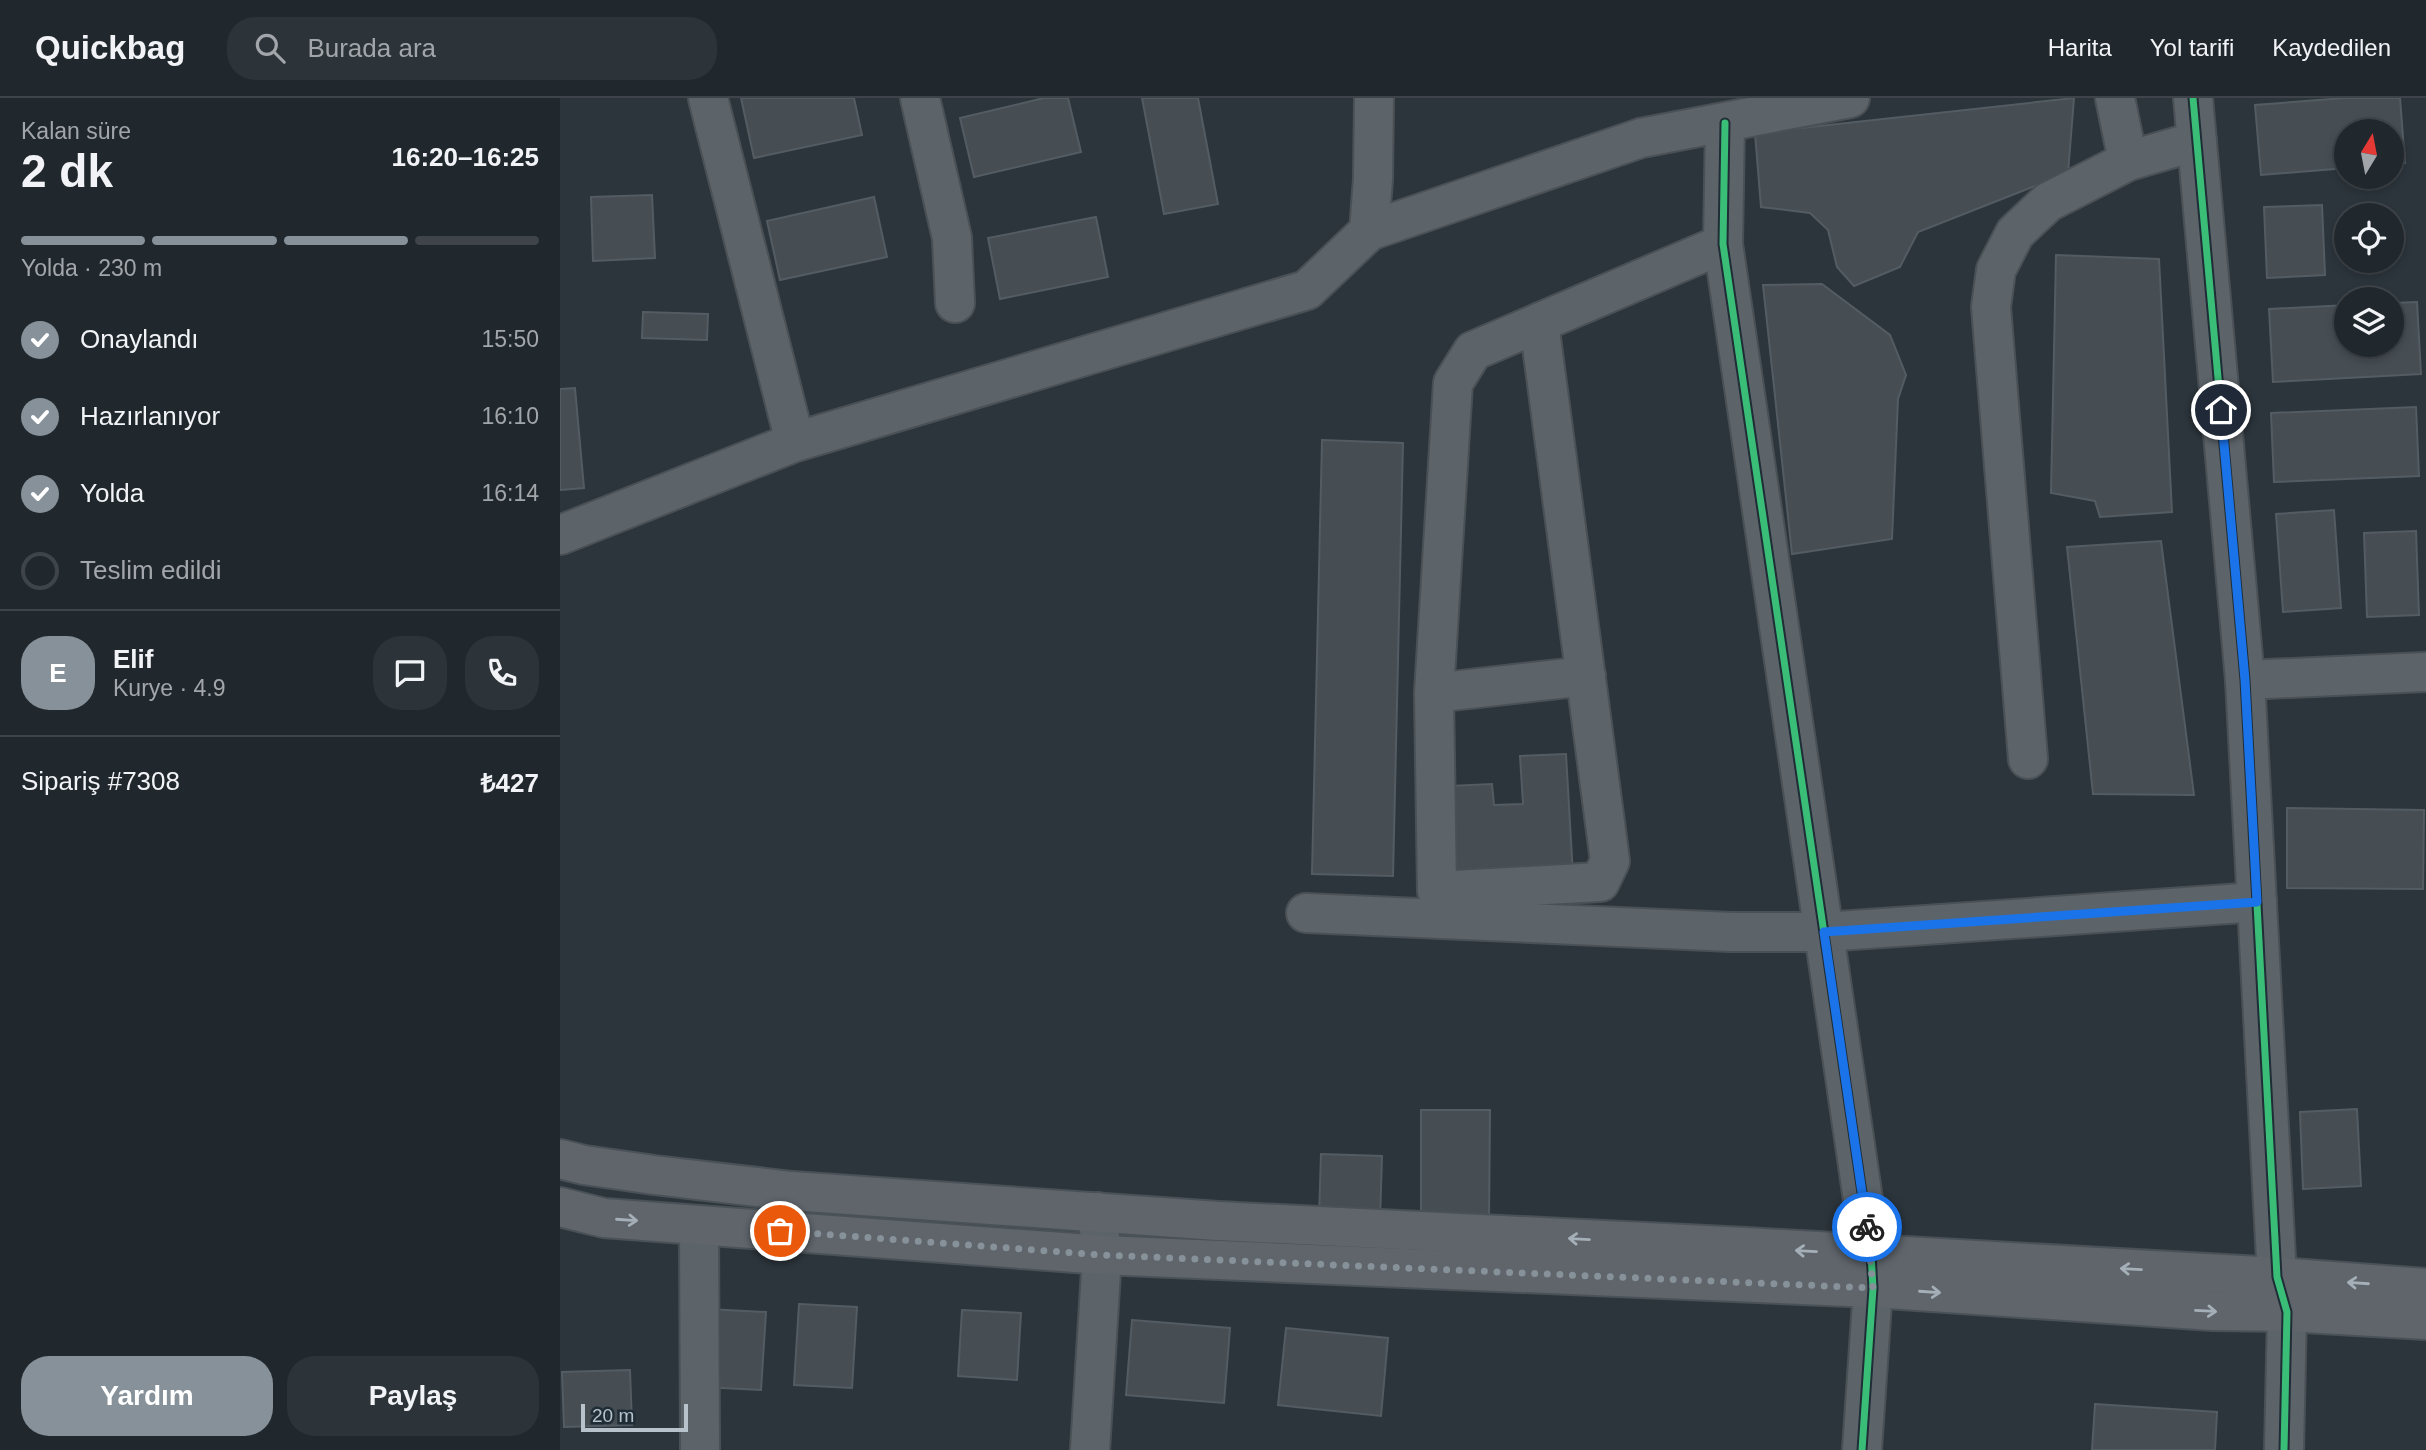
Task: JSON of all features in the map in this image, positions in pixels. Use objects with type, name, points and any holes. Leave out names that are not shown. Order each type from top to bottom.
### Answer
[{"type":"main road","points":[[560,1159],[643,1174],[792,1191],[1872,1271],[2282,1295],[2426,1288]]},
{"type":"main road","points":[[560,1207],[604,1218],[1102,1255],[1872,1271]]},
{"type":"main road","points":[[2282,1295],[2426,1320]]},
{"type":"street","points":[[708,98],[795,442]]},
{"type":"street","points":[[920,98],[952,238],[955,303]]},
{"type":"street","points":[[1369,231],[1374,98]]},
{"type":"street","points":[[560,535],[795,442],[1307,290],[1369,231],[1641,138],[1850,98]]},
{"type":"street","points":[[2115,98],[2128,161]]},
{"type":"street","points":[[2193,98],[2245,680],[2282,1295],[2284,1450]]},
{"type":"street","points":[[1725,123],[1723,244],[1872,1271],[1862,1450]]},
{"type":"street","points":[[2028,759],[1991,307],[1996,270],[2015,233],[2048,202],[2128,161],[2197,141]]},
{"type":"street","points":[[1539,323],[1610,861],[1600,882],[1437,891],[1434,693],[1453,383],[1473,351],[1723,244]]},
{"type":"street","points":[[2245,680],[2426,672]]},
{"type":"street","points":[[1434,693],[1586,676]]},
{"type":"street","points":[[1306,913],[1731,932],[1824,932],[2257,902]]},
{"type":"street","points":[[1090,1450],[1102,1255],[1097,1212]]},
{"type":"street","points":[[699,1225],[700,1450]]},
{"type":"building","points":[[741,98],[854,98],[862,135],[754,158]]},
{"type":"building","points":[[1044,98],[1068,98],[1081,152],[974,177],[960,118]]},
{"type":"building","points":[[1142,98],[1198,98],[1218,204],[1164,214]]},
{"type":"building","points":[[2074,98],[2068,173],[1918,232],[1900,267],[1854,286],[1837,267],[1828,230],[1810,213],[1761,207],[1755,133]]},
{"type":"building","points":[[2344,98],[2400,98],[2402,119],[2334,119],[2334,169],[2261,175],[2255,105]]},
{"type":"building","points":[[652,195],[655,258],[593,261],[591,197]]},
{"type":"building","points":[[874,197],[887,257],[780,280],[767,221]]},
{"type":"building","points":[[2322,205],[2325,275],[2267,278],[2264,207]]},
{"type":"building","points":[[1096,217],[1108,277],[1000,299],[988,238]]},
{"type":"building","points":[[2056,255],[2159,259],[2172,512],[2100,517],[2095,501],[2051,493]]},
{"type":"building","points":[[1822,284],[1890,335],[1906,375],[1898,399],[1892,539],[1792,554],[1763,285]]},
{"type":"building","points":[[2417,302],[2421,374],[2273,382],[2269,309],[2334,306],[2334,357],[2404,357],[2404,303]]},
{"type":"building","points":[[643,312],[708,314],[707,340],[642,338]]},
{"type":"building","points":[[575,388],[584,488],[560,490],[560,389]]},
{"type":"building","points":[[2416,407],[2419,476],[2274,482],[2271,413]]},
{"type":"building","points":[[1322,440],[1403,443],[1393,876],[1312,874]]},
{"type":"building","points":[[2334,510],[2341,608],[2283,612],[2276,514]]},
{"type":"building","points":[[2416,531],[2419,615],[2367,617],[2364,533]]},
{"type":"building","points":[[2161,541],[2194,795],[2093,794],[2067,547]]},
{"type":"building","points":[[1566,754],[1573,875],[1456,882],[1450,786],[1492,784],[1494,805],[1523,804],[1520,756]]},
{"type":"building","points":[[2287,808],[2424,810],[2423,889],[2287,888]]},
{"type":"building","points":[[2357,1109],[2361,1186],[2303,1189],[2300,1112]]},
{"type":"building","points":[[1421,1110],[1490,1110],[1489,1223],[1421,1223]]},
{"type":"building","points":[[1321,1154],[1382,1156],[1380,1219],[1319,1217]]},
{"type":"building","points":[[799,1304],[857,1307],[852,1388],[794,1385]]},
{"type":"building","points":[[707,1309],[766,1312],[761,1390],[703,1387]]},
{"type":"building","points":[[962,1310],[1021,1313],[1017,1380],[958,1376]]},
{"type":"building","points":[[1132,1320],[1230,1328],[1224,1403],[1126,1395]]},
{"type":"building","points":[[1286,1328],[1388,1338],[1381,1416],[1278,1405]]},
{"type":"building","points":[[630,1370],[632,1425],[564,1427],[562,1372]]},
{"type":"building","points":[[2095,1404],[2217,1412],[2215,1450],[2092,1450]]},
{"type":"cycle path","points":[[2193,98],[2245,680],[2277,1277],[2287,1312],[2284,1450]]},
{"type":"cycle path","points":[[1725,123],[1723,244],[1871,1254],[1873,1288],[1862,1450]]},
{"type":"way so far","points":[[780,1231],[1102,1255],[1873,1288],[1867,1227]]},
{"type":"route","points":[[1867,1227],[1824,932],[2257,902],[2245,680],[2221,410]]}]
